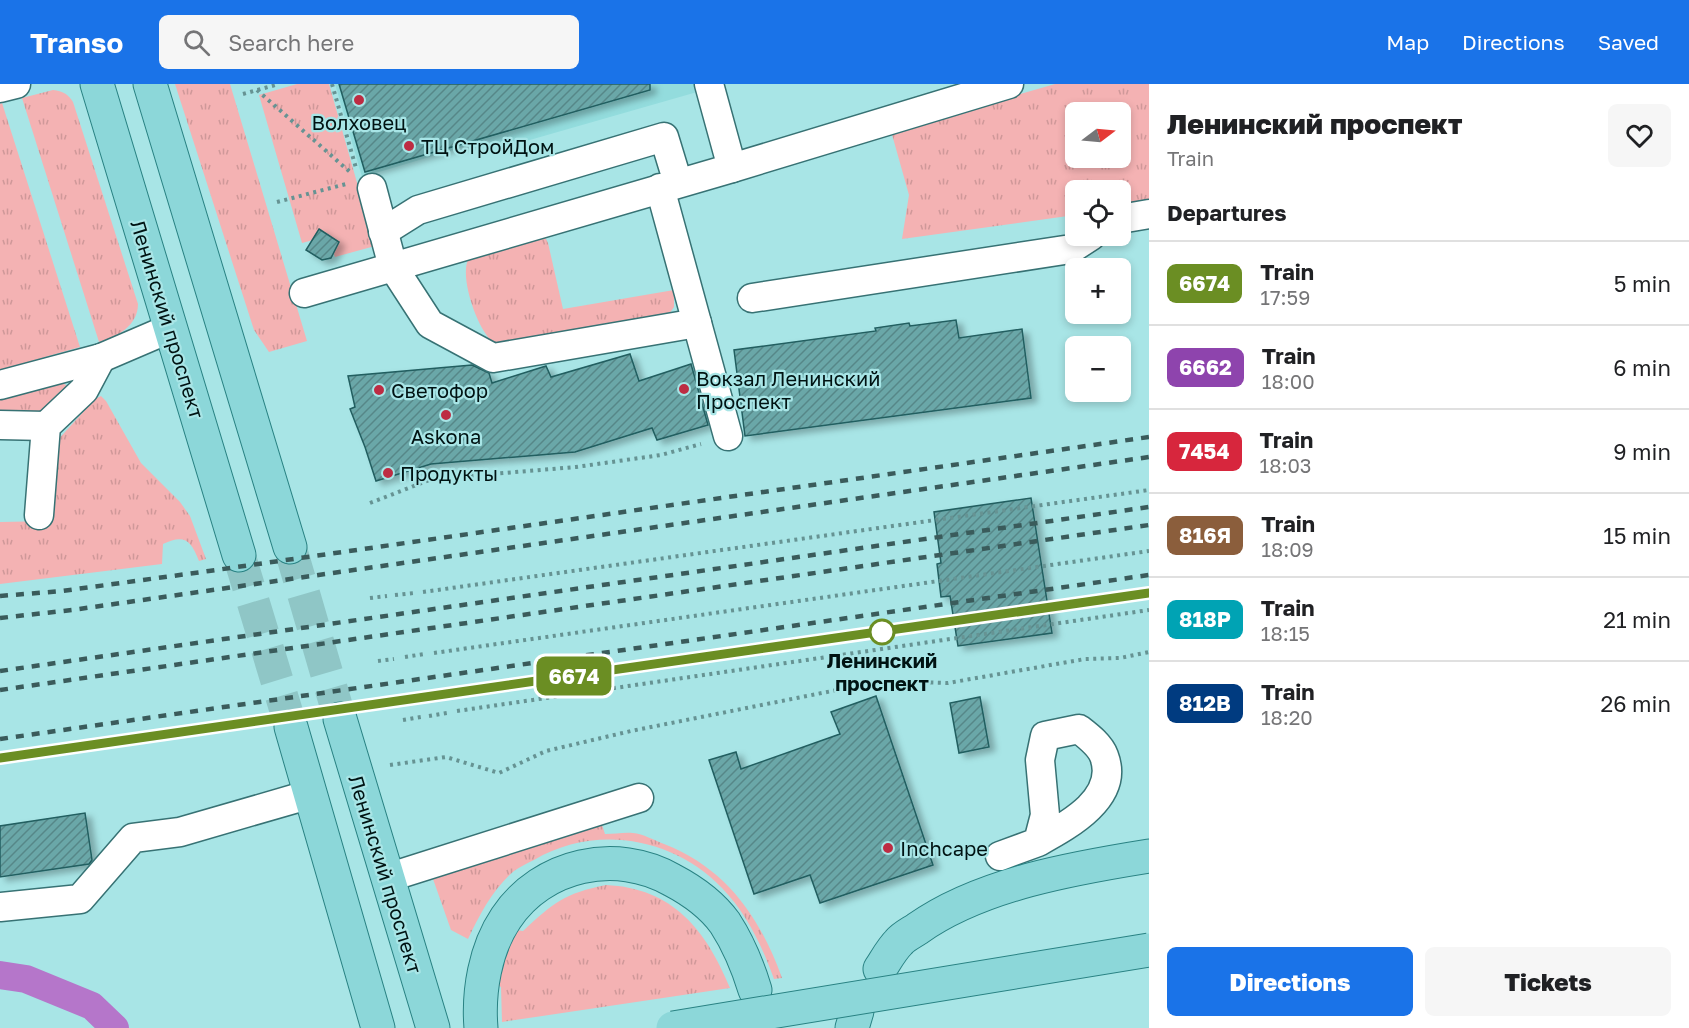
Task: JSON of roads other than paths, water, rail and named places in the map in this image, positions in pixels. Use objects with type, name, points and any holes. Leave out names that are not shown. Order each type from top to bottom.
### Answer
[{"type":"main road","name":"Ленинский проспект","points":[[97,84],[239,555]]},
{"type":"main road","points":[[150,84],[290,548]]},
{"type":"main road","name":"Ленинский проспект","points":[[340,719],[433,1028]]},
{"type":"main road","points":[[291,727],[378,1028]]},
{"type":"main road","points":[[880,969],[899,942],[937,914],[980,895],[1104,863],[1149,856]]},
{"type":"main road","points":[[482,1028],[480,1012],[486,966],[505,919],[524,896],[548,879],[577,867],[606,862],[642,866],[693,891],[724,922],[740,951],[755,990]]},
{"type":"main road","points":[[673,1028],[1149,950]]},
{"type":"lane","points":[[0,88],[16,84]]},
{"type":"lane","points":[[709,84],[732,168]]},
{"type":"lane","points":[[304,293],[732,168],[1009,84]]},
{"type":"lane","points":[[383,232],[418,210],[664,136],[669,186],[697,323],[728,436]]},
{"type":"lane","points":[[357,178],[383,232],[393,267],[430,324],[493,358],[697,323]]},
{"type":"lane","points":[[1131,217],[1149,214]]},
{"type":"lane","points":[[752,298],[1071,249],[1076,246]]},
{"type":"lane","points":[[0,385],[101,358],[171,328]]},
{"type":"lane","points":[[39,515],[46,426],[84,390],[101,358]]},
{"type":"lane","points":[[0,425],[46,426]]},
{"type":"lane","points":[[0,907],[80,899],[133,838],[180,832],[311,794]]},
{"type":"lane","points":[[387,878],[639,798]]},
{"type":"lane","points":[[1000,856],[1038,842]]},
{"type":"waterway","points":[[0,975],[26,979],[92,1006],[115,1028]]},
{"type":"tunnel","points":[[290,547],[340,719]]},
{"type":"tunnel","points":[[239,555],[291,727]]},
{"type":"railway","points":[[0,596],[62,591],[209,571],[1149,437]]},
{"type":"railway","points":[[0,618],[72,610],[1149,457]]},
{"type":"railway","points":[[0,671],[1149,507]]},
{"type":"railway","points":[[0,690],[1149,525]]},
{"type":"railway","points":[[0,739],[1149,575]]},
{"type":"railway","points":[[0,758],[1149,593]]},
{"type":"train","name":"6674","points":[[0,758],[1149,593]]},
{"type":"place","name":"Волховец","points":[[359,100]]},
{"type":"place","name":"ТЦ СтройДом","points":[[409,146]]},
{"type":"place","name":"Вокзал Ленинский Проспект","points":[[684,389]]},
{"type":"place","name":"Светофор","points":[[379,390]]},
{"type":"place","name":"Askona","points":[[446,415]]},
{"type":"place","name":"Продукты","points":[[388,473]]},
{"type":"place","name":"Ленинский проспект","points":[[882,632]]},
{"type":"place","name":"Inchcape","points":[[888,848]]}]
